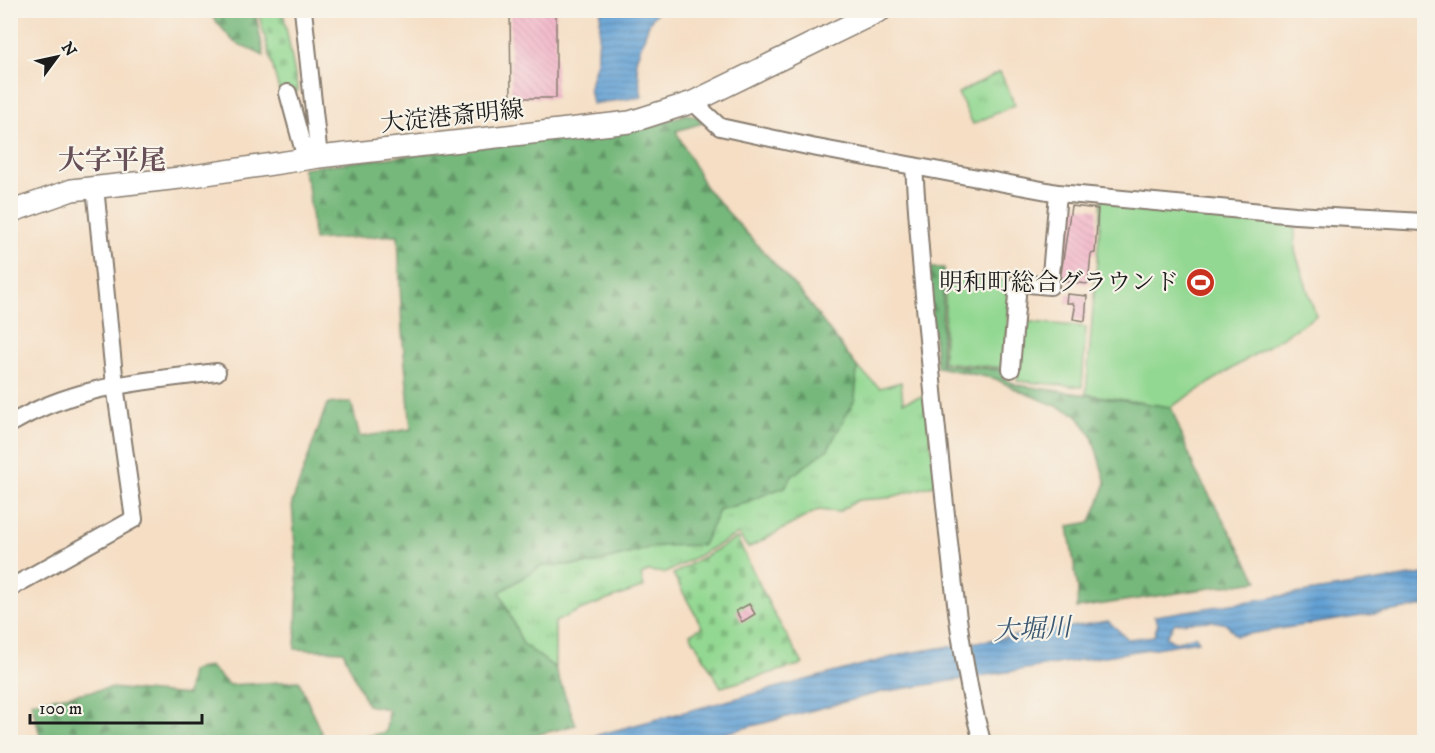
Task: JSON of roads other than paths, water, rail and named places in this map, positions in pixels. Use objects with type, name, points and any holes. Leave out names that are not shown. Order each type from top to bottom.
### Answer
[{"type":"main road","name":"大淀港斎明線","points":[[10,212],[72,189],[180,178],[313,158],[630,122],[693,102],[881,10]]},
{"type":"street","points":[[303,10],[313,158]]},
{"type":"street","points":[[288,93],[313,158]]},
{"type":"street","points":[[693,102],[720,127],[1058,193],[1295,214],[1425,222]]},
{"type":"street","points":[[914,166],[925,332],[959,634],[967,689],[981,742]]},
{"type":"street","points":[[10,588],[134,519],[116,385],[95,187]]},
{"type":"street","points":[[1011,369],[1017,283],[1050,286],[1058,193]]},
{"type":"street","points":[[10,424],[63,397],[116,385],[217,372]]},
{"type":"water","points":[[601,11],[658,11],[650,21],[636,60],[642,97],[592,104],[589,88],[597,61]]},
{"type":"water","points":[[1424,574],[1424,606],[1236,636],[1227,624],[1212,621],[1175,623],[1166,637],[1174,642],[1196,636],[1199,641],[882,692],[691,742],[571,742],[908,653],[1108,621],[1128,639],[1154,636],[1158,623],[1154,616]]},
{"type":"place","name":"明和町総合グラウンド","points":[[1200,283]]},
{"type":"district","name":"大字平尾","points":[[112,161]]},
{"type":"water label","name":"大堀川","points":[[1032,630]]}]
